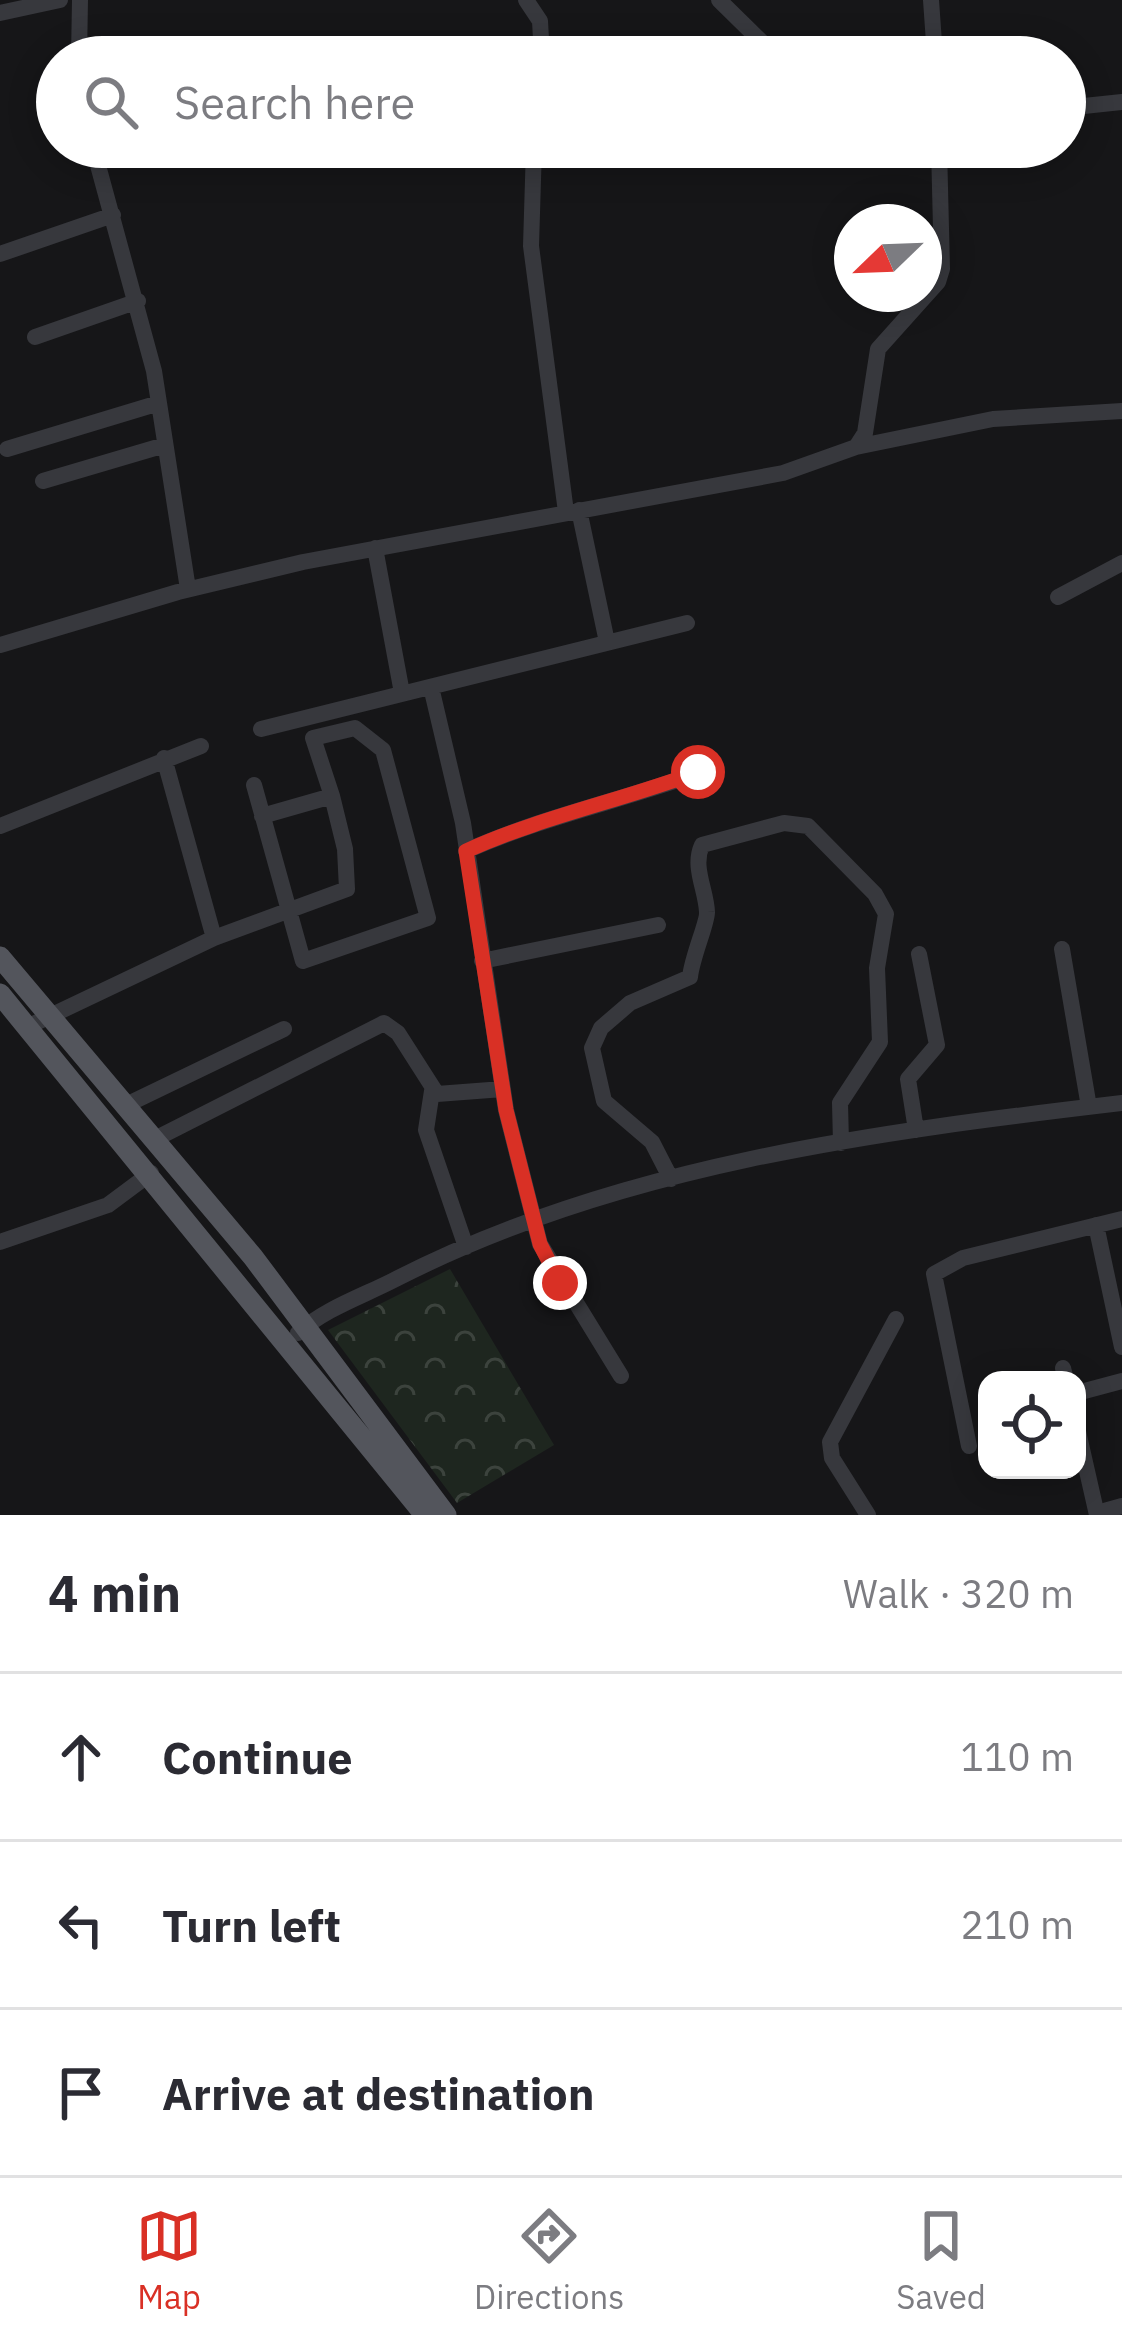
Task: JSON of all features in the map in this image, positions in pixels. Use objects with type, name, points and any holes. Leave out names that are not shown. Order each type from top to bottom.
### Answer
[{"type":"main road","points":[[0,957],[36,1020],[151,1174],[424,1515]]},
{"type":"main road","points":[[0,994],[36,1020],[124,1106],[307,1325],[446,1515]]},
{"type":"street","points":[[0,13],[60,0]]},
{"type":"street","points":[[79,36],[80,0]]},
{"type":"street","points":[[719,0],[756,36]]},
{"type":"street","points":[[931,0],[934,36]]},
{"type":"street","points":[[528,1],[539,21],[540,36]]},
{"type":"street","points":[[1086,106],[1122,102]]},
{"type":"street","points":[[99,168],[159,403],[188,590]]},
{"type":"street","points":[[533,168],[531,246],[573,511],[607,642]]},
{"type":"street","points":[[856,447],[865,433],[878,349],[938,282],[942,269],[940,168]]},
{"type":"street","points":[[0,254],[113,215]]},
{"type":"street","points":[[34,337],[137,302]]},
{"type":"street","points":[[8,449],[159,403]]},
{"type":"street","points":[[0,646],[188,590],[375,548],[783,473],[856,447],[993,418],[1122,411]]},
{"type":"street","points":[[43,481],[165,445]]},
{"type":"street","points":[[375,548],[402,693]]},
{"type":"street","points":[[1058,597],[1122,563]]},
{"type":"street","points":[[261,729],[687,623]]},
{"type":"street","points":[[431,687],[466,851],[503,1089],[535,1221],[550,1266],[621,1376]]},
{"type":"street","points":[[36,1020],[214,938],[289,912],[349,886],[332,796],[313,738],[355,728],[383,750],[428,918],[303,962],[289,912],[262,816],[254,785]]},
{"type":"street","points":[[0,826],[201,746]]},
{"type":"street","points":[[164,758],[214,938]]},
{"type":"street","points":[[466,851],[543,818],[620,801],[698,772]]},
{"type":"street","points":[[262,816],[332,796]]},
{"type":"street","points":[[670,1179],[652,1142],[604,1101],[592,1059],[595,1038],[631,1003],[690,976],[692,950],[708,916],[697,860],[702,845],[784,823],[796,822],[818,833],[886,914],[877,968],[880,1042],[840,1103],[842,1143]]},
{"type":"street","points":[[482,961],[658,925]]},
{"type":"street","points":[[1062,949],[1089,1107]]},
{"type":"street","points":[[916,1130],[908,1079],[937,1045],[920,954]]},
{"type":"street","points":[[153,1140],[384,1023],[398,1033],[432,1091],[426,1130],[466,1247]]},
{"type":"street","points":[[124,1106],[284,1028]]},
{"type":"street","points":[[432,1091],[503,1089]]},
{"type":"street","points":[[287,1343],[307,1325],[466,1247],[670,1179],[916,1130],[1122,1103]]},
{"type":"street","points":[[0,1242],[108,1205],[151,1174]]},
{"type":"street","points":[[969,1446],[934,1274],[963,1258],[1122,1219]]},
{"type":"street","points":[[1096,1225],[1122,1347]]},
{"type":"street","points":[[868,1515],[832,1458],[830,1442],[896,1318]]},
{"type":"street","points":[[1086,1391],[1122,1381]]},
{"type":"street","points":[[1086,1466],[1097,1514],[1122,1506]]},
{"type":"green space","points":[[450,1269],[554,1445],[457,1503],[328,1330]]},
{"type":"route","points":[[560,1283],[540,1244],[506,1110],[466,851],[543,818],[620,801],[698,772]]}]
